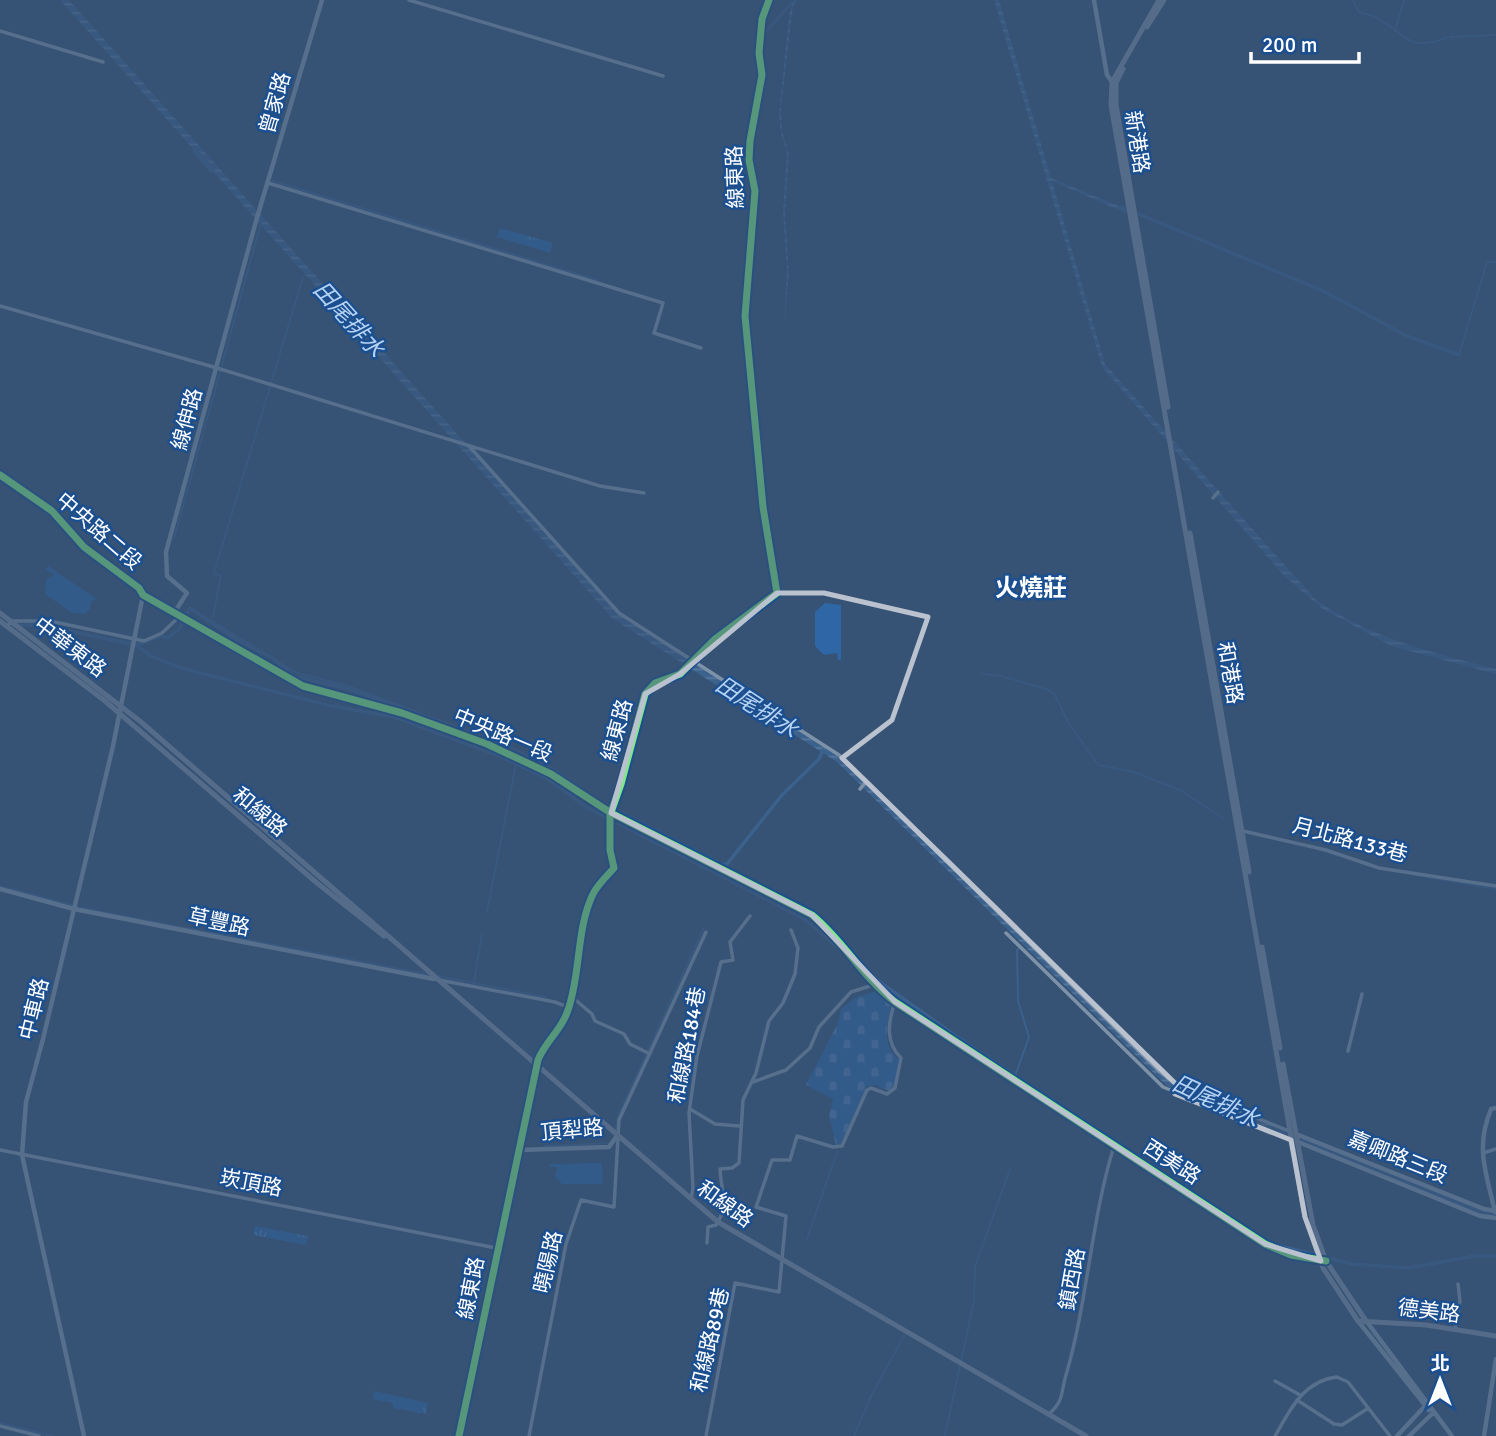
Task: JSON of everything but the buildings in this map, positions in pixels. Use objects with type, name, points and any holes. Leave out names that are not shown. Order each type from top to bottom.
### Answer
[{"type":"main road","points":[[1114,83],[1161,0]]},
{"type":"main road","name":"新港路","points":[[1114,83],[1132,218]]},
{"type":"main road","name":"和港路","points":[[1132,218],[1292,1136],[1306,1202],[1323,1259],[1342,1293]]},
{"type":"main road","name":"中華東路","points":[[0,613],[9,624],[119,713]]},
{"type":"main road","name":"中華東路","points":[[0,621],[9,624],[121,706]]},
{"type":"main road","name":"和線路","points":[[121,706],[207,784]]},
{"type":"main road","name":"和線路","points":[[119,713],[319,874],[434,979],[718,1222],[1086,1436]]},
{"type":"main road","points":[[1342,1293],[1366,1321]]},
{"type":"main road","points":[[1342,1293],[1358,1321]]},
{"type":"main road","name":"德美路","points":[[1358,1321],[1455,1329],[1496,1336]]},
{"type":"street","name":"曾家路","points":[[259,214],[321,0]]},
{"type":"street","points":[[409,0],[663,76]]},
{"type":"street","name":"線東路","points":[[459,1436],[496,1248],[537,1066],[544,1043],[563,1025],[569,1007],[592,896],[614,869],[611,813],[645,694],[655,683],[680,674],[715,639],[777,593],[763,507],[744,316],[755,191],[749,160],[762,75],[759,53],[761,31],[769,0]]},
{"type":"street","name":"新港路","points":[[1094,0],[1107,75],[1114,83]]},
{"type":"street","points":[[0,31],[103,62]]},
{"type":"street","points":[[268,183],[663,303],[654,333],[701,348]]},
{"type":"street","name":"線伸路","points":[[174,613],[187,593],[167,576],[166,552],[259,214]]},
{"type":"street","points":[[0,306],[217,368],[600,486],[644,494]]},
{"type":"street","points":[[469,446],[618,612],[825,744],[1179,1087],[1292,1136]]},
{"type":"street","name":"中央路二段","points":[[0,475],[52,511],[76,540],[139,589],[144,596],[174,613]]},
{"type":"street","points":[[1213,498],[1218,492]]},
{"type":"street","points":[[777,593],[824,593],[928,617],[892,720],[842,759]]},
{"type":"street","points":[[119,713],[144,596]]},
{"type":"street","name":"中央路一段","points":[[174,613],[294,682],[402,713],[487,744],[551,774],[611,813],[804,911],[840,941],[849,958],[876,987],[895,1002]]},
{"type":"street","points":[[9,624],[50,621],[134,643],[159,635],[180,616]]},
{"type":"street","name":"中車路","points":[[84,1436],[22,1156],[30,1081],[74,909],[119,713]]},
{"type":"street","points":[[860,788],[866,782]]},
{"type":"street","name":"月北路133巷","points":[[1240,832],[1326,849],[1379,868],[1496,886]]},
{"type":"street","name":"草豐路","points":[[0,889],[74,909],[434,979]]},
{"type":"street","name":"和線路184巷","points":[[691,1199],[693,1188],[690,1109],[697,1056],[722,961],[733,960],[730,942],[750,916]]},
{"type":"street","points":[[707,1243],[708,1227],[718,1222],[724,1205],[720,1172],[739,1163],[743,1100],[752,1083],[769,1021],[783,1003],[795,974],[798,948],[791,930]]},
{"type":"street","name":"頂犁路","points":[[520,1150],[609,1147],[617,1136],[619,1119],[648,1053],[706,932]]},
{"type":"street","points":[[1006,933],[1163,1087],[1175,1094],[1292,1136]]},
{"type":"street","points":[[434,979],[569,1007]]},
{"type":"street","points":[[752,1083],[786,1070],[810,1048],[820,1027],[850,992],[870,986]]},
{"type":"street","points":[[1349,1051],[1362,994]]},
{"type":"street","points":[[572,997],[592,1014],[595,1021],[625,1034],[630,1044],[648,1053]]},
{"type":"street","points":[[783,1261],[786,1216],[755,1207],[772,1160],[790,1160],[797,1136],[833,1147],[842,1146],[867,1090],[871,1087],[887,1094],[895,1087],[901,1058],[891,1048],[888,1030],[895,1002]]},
{"type":"street","name":"西美路","points":[[895,1002],[1265,1244],[1291,1255],[1323,1259]]},
{"type":"street","points":[[1175,1094],[1179,1087]]},
{"type":"street","points":[[1496,1108],[1491,1109],[1486,1121],[1481,1154],[1496,1214]]},
{"type":"street","points":[[690,1109],[715,1124],[740,1126]]},
{"type":"street","name":"曉陽路","points":[[529,1436],[566,1244],[581,1200],[614,1207],[617,1136]]},
{"type":"street","name":"嘉卿路三段","points":[[1292,1136],[1496,1214]]},
{"type":"street","name":"嘉卿路三段","points":[[1292,1136],[1480,1216],[1496,1214]]},
{"type":"street","name":"鎮西路","points":[[1050,1413],[1063,1395],[1077,1339],[1100,1205],[1115,1145]]},
{"type":"street","points":[[1481,1154],[1496,1149]]},
{"type":"street","name":"崁頂路","points":[[0,1150],[496,1248]]},
{"type":"street","name":"和線路89巷","points":[[706,1436],[735,1283],[778,1294],[783,1261]]},
{"type":"street","points":[[1455,1329],[1460,1301],[1458,1283]]},
{"type":"street","points":[[1358,1321],[1452,1436]]},
{"type":"street","points":[[1366,1321],[1426,1405]]},
{"type":"street","points":[[1484,1436],[1496,1359]]},
{"type":"street","points":[[1277,1435],[1298,1398],[1314,1384],[1337,1377],[1348,1382],[1390,1436]]},
{"type":"street","points":[[1275,1381],[1334,1424],[1342,1425],[1367,1409]]},
{"type":"street","points":[[1397,1436],[1426,1405]]},
{"type":"street","points":[[1409,1436],[1433,1413]]},
{"type":"street","points":[[0,1426],[39,1436]]},
{"type":"highlighted area","points":[[777,593],[824,593],[928,617],[892,720],[842,758],[1179,1087],[1175,1094],[1291,1140],[1305,1217],[1321,1261],[1265,1244],[895,1002],[812,915],[611,813],[645,694],[680,674]]},
{"type":"green space","points":[[500,228],[553,243],[550,253],[497,237]]},
{"type":"green space","points":[[48,566],[97,599],[92,600],[90,609],[85,614],[72,613],[45,594],[46,580],[54,575],[46,569]]},
{"type":"green space","points":[[825,603],[841,605],[841,660],[838,660],[837,653],[824,655],[815,646],[815,612]]},
{"type":"green space","points":[[874,992],[892,1002],[887,1040],[899,1059],[894,1085],[889,1091],[875,1085],[867,1086],[841,1144],[836,1146],[829,1115],[833,1099],[806,1085],[838,1023],[841,1009],[856,997]]},
{"type":"green space","points":[[602,1163],[603,1184],[562,1184],[555,1177],[557,1167],[550,1167],[550,1164]]},
{"type":"green space","points":[[255,1226],[308,1236],[306,1245],[253,1235]]},
{"type":"green space","points":[[374,1391],[428,1403],[426,1414],[393,1408],[393,1403],[373,1399]]},
{"type":"water","points":[[60,0],[69,0],[618,614],[837,756],[1175,1087],[1281,1129],[1282,1134],[1167,1086],[837,762],[613,619]]},
{"type":"water","points":[[795,0],[798,0],[793,6],[781,107],[782,131],[789,155],[785,216],[789,273],[784,330],[787,269],[783,212],[787,152],[781,134],[779,114],[790,8]]},
{"type":"water","points":[[994,0],[999,0],[1051,178],[1126,209],[1126,213],[1052,181],[1105,364],[1316,600],[1381,635],[1496,669],[1496,674],[1391,646],[1323,609],[1285,577],[1102,367]]},
{"type":"waterway","points":[[767,31],[794,0]]},
{"type":"waterway","points":[[1353,0],[1359,12],[1375,17],[1414,42],[1432,42],[1446,38]]},
{"type":"waterway","points":[[1395,31],[1404,0]]},
{"type":"waterway","points":[[1450,37],[1496,35]]},
{"type":"waterway","name":"田尾排水","points":[[196,152],[212,170]]},
{"type":"waterway","points":[[273,181],[597,280]]},
{"type":"waterway","points":[[1122,207],[1323,291],[1407,336],[1459,355]]},
{"type":"waterway","points":[[174,539],[261,223]]},
{"type":"waterway","points":[[1459,355],[1487,262],[1496,262]]},
{"type":"waterway","points":[[213,617],[221,576],[214,573],[303,277]]},
{"type":"waterway","points":[[15,625],[41,625],[136,645],[161,636],[168,638],[179,629],[190,608],[237,640],[271,657],[295,676],[355,691],[468,732],[551,771],[575,787]]},
{"type":"waterway","points":[[209,619],[297,673],[348,686],[510,747],[555,770],[604,804],[718,862]]},
{"type":"waterway","points":[[136,645],[151,656],[181,668],[327,705],[394,717],[497,755],[548,779],[586,807],[803,918],[851,959]]},
{"type":"waterway","points":[[982,674],[1001,676],[1049,690],[1055,695],[1068,722],[1098,765],[1134,772],[1180,790],[1224,819]]},
{"type":"waterway","points":[[599,803],[718,865],[727,864],[782,795],[819,759],[823,750]]},
{"type":"waterway","points":[[487,912],[516,764]]},
{"type":"waterway","points":[[1320,850],[1338,856]]},
{"type":"waterway","points":[[1414,875],[1496,889]]},
{"type":"waterway","points":[[0,886],[82,908],[431,975]]},
{"type":"waterway","points":[[616,1129],[618,1116],[704,928]]},
{"type":"waterway","points":[[474,982],[482,934]]},
{"type":"waterway","points":[[1015,1076],[1029,1037],[1018,1001],[1017,950],[1021,947]]},
{"type":"waterway","points":[[867,973],[970,1046],[1269,1243],[1352,1264],[1408,1268],[1475,1256],[1496,1256]]},
{"type":"waterway","points":[[437,976],[546,997]]},
{"type":"waterway","name":"田尾排水","points":[[1276,1130],[1471,1208],[1490,1214],[1496,1212]]},
{"type":"waterway","points":[[544,1146],[609,1143]]},
{"type":"waterway","points":[[807,1239],[837,1152]]},
{"type":"waterway","points":[[945,1436],[974,1301],[975,1267],[1010,1169]]},
{"type":"waterway","points":[[854,1436],[871,1396],[904,1336]]},
{"type":"waterway","points":[[0,1423],[52,1436]]},
{"type":"cycle path","points":[[459,1436],[538,1060],[568,1010],[584,922],[595,890],[614,868],[610,850],[610,815],[645,694],[655,683],[680,674],[715,639],[777,593],[763,507],[745,316],[755,191],[749,160],[750,141],[762,75],[759,53],[762,19],[769,0]]},
{"type":"cycle path","points":[[0,475],[52,511],[84,547],[139,588],[143,595],[303,686],[402,713],[487,744],[551,774],[611,813],[812,915],[834,936],[872,981],[895,1002],[1265,1244],[1291,1255],[1326,1261]]},
{"type":"district","name":"火燒莊","points":[[1031,588]]}]
